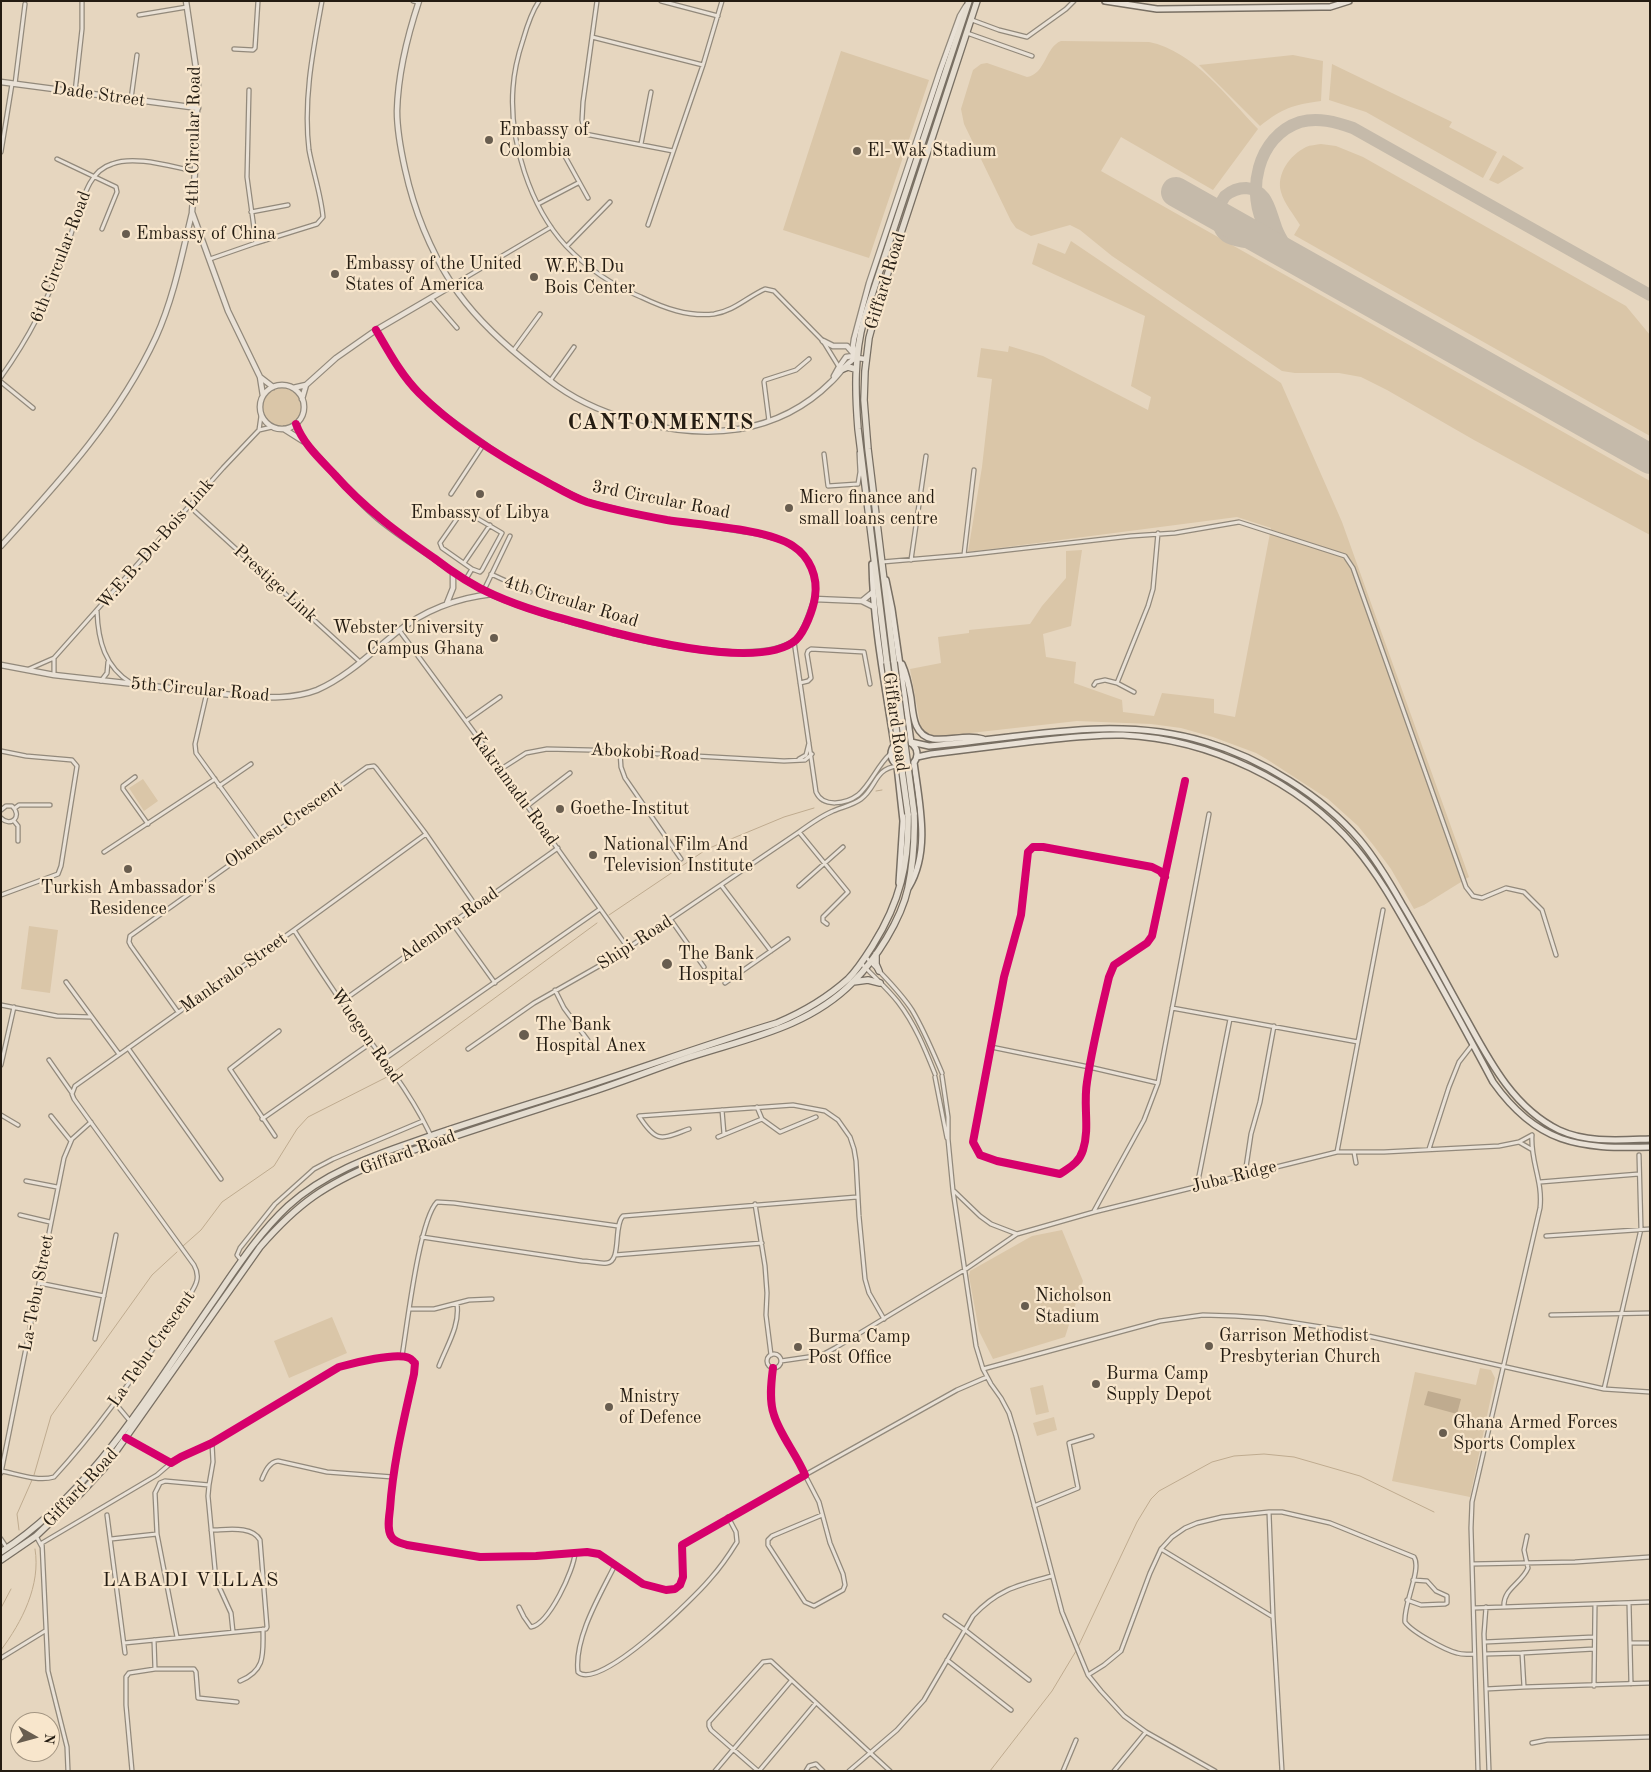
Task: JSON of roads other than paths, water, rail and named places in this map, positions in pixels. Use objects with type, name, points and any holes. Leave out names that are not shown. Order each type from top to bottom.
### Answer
[{"type":"main road","name":"Giffard Road","points":[[908,890],[913,850],[911,814],[864,400],[866,359],[868,338],[876,310],[977,1]]},
{"type":"main road","points":[[1105,1],[1157,9],[1321,7],[1339,5],[1349,1]]},
{"type":"main road","name":"Giffard Road","points":[[911,742],[874,552],[855,396],[855,369],[859,337],[864,320],[968,2]]},
{"type":"main road","points":[[841,368],[855,369]]},
{"type":"main road","name":"Giffard Road","points":[[874,552],[872,562],[874,607],[894,744]]},
{"type":"main road","points":[[894,661],[905,672],[915,722],[922,734],[934,739],[971,737],[986,740]]},
{"type":"main road","points":[[1650,1139],[1610,1140],[1574,1135],[1560,1130],[1538,1117],[1518,1100],[1508,1089],[1474,1034],[1431,953],[1368,850],[1352,831],[1323,805],[1272,771],[1237,752],[1180,735],[1150,730],[1095,728],[929,746],[902,740],[894,744],[890,754],[892,761],[898,766],[906,767],[916,760],[1079,736],[1125,735],[1200,747],[1260,772],[1296,794],[1327,819],[1356,848],[1382,884],[1493,1082],[1506,1100],[1548,1134],[1569,1141],[1594,1147],[1650,1146]]},
{"type":"main road","points":[[911,742],[916,749],[916,760]]},
{"type":"main road","name":"Giffard Road","points":[[868,959],[876,954],[888,935],[901,910],[917,870],[922,826],[916,760]]},
{"type":"main road","name":"Giffard Road","points":[[898,766],[903,821],[900,891]]},
{"type":"main road","name":"Giffard Road","points":[[1,1560],[36,1536],[81,1493],[104,1467],[260,1247],[281,1223],[308,1199],[342,1178],[379,1162],[592,1092],[685,1059],[781,1029],[807,1018],[830,1002],[853,982],[884,929],[900,891],[911,814]]},
{"type":"main road","points":[[876,954],[876,964],[879,971]]},
{"type":"main road","name":"Giffard Road","points":[[1,1552],[50,1514],[78,1487],[130,1421],[256,1241],[288,1206],[315,1185],[372,1156],[777,1023],[804,1011],[864,965]]},
{"type":"main road","points":[[853,982],[868,980],[880,983]]},
{"type":"street","points":[[75,92],[82,30],[82,1]]},
{"type":"street","points":[[234,49],[253,50],[255,48],[258,1]]},
{"type":"street","points":[[210,259],[317,224],[323,217],[309,149],[307,110],[309,77],[322,1]]},
{"type":"street","points":[[539,1],[533,10],[520,50],[512,87],[512,110],[522,167],[538,204],[551,227],[567,246],[613,283],[670,310],[693,314],[713,314],[729,311],[758,292],[765,289],[771,290],[778,294],[823,341],[841,368]]},
{"type":"street","points":[[597,1],[583,102],[582,120],[584,134],[673,151]]},
{"type":"street","points":[[661,1],[718,16]]},
{"type":"street","points":[[648,225],[703,65],[722,1]]},
{"type":"street","points":[[972,20],[999,30],[1027,37],[1040,29],[1074,1]]},
{"type":"street","points":[[417,2],[401,66],[397,112],[401,150],[410,192],[422,228],[453,285],[478,317],[512,351],[558,387],[591,405],[628,420],[656,427],[713,430],[737,429],[769,421],[805,405],[832,382],[841,368],[856,358],[866,359]]},
{"type":"street","points":[[1,152],[25,4]]},
{"type":"street","points":[[138,15],[186,4]]},
{"type":"street","name":"4th Circular Road","points":[[186,4],[198,82],[192,212],[228,312],[260,377],[263,396]]},
{"type":"street","points":[[967,33],[1032,56]]},
{"type":"street","points":[[592,37],[703,65]]},
{"type":"street","points":[[130,100],[137,55]]},
{"type":"street","name":"Dade Street","points":[[1,82],[198,108]]},
{"type":"street","points":[[249,90],[247,178],[256,243]]},
{"type":"street","points":[[641,144],[652,92]]},
{"type":"street","points":[[562,151],[588,198]]},
{"type":"street","points":[[57,159],[116,187],[117,192],[102,229]]},
{"type":"street","name":"6th Circular Road","points":[[1,377],[32,330],[48,298],[85,192],[94,176],[112,163],[130,160],[195,171]]},
{"type":"street","points":[[538,204],[578,183]]},
{"type":"street","points":[[567,246],[610,202]]},
{"type":"street","points":[[251,212],[288,204]]},
{"type":"street","points":[[1,546],[57,484],[98,434],[117,408],[136,376],[156,336],[167,308],[192,212]]},
{"type":"street","points":[[293,388],[306,384],[336,358],[376,330],[432,299],[551,227]]},
{"type":"street","points":[[432,299],[457,328]]},
{"type":"street","points":[[512,351],[540,314]]},
{"type":"street","name":"3rd Circular Road","points":[[376,330],[395,363],[419,393],[450,419],[516,466],[585,501],[649,517],[758,534],[784,541],[802,553],[808,561],[816,581],[815,599]]},
{"type":"street","points":[[823,341],[833,346],[847,346],[856,358]]},
{"type":"street","points":[[550,381],[574,347]]},
{"type":"street","points":[[769,421],[765,380],[796,370],[809,359]]},
{"type":"street","name":"4th Circular Road","points":[[260,377],[273,387]]},
{"type":"street","points":[[1,382],[33,408]]},
{"type":"street","points":[[302,399],[293,388],[287,386],[273,387],[263,396],[259,430],[272,427],[283,429],[296,424],[303,412],[302,399],[306,384]]},
{"type":"street","points":[[261,416],[272,427]]},
{"type":"street","name":"4th Circular Road","points":[[296,424],[306,443],[344,486],[375,515],[453,572],[492,594],[582,625],[690,648],[750,653],[768,652],[794,641]]},
{"type":"street","name":"4th Circular Road","points":[[283,429],[306,443]]},
{"type":"street","name":"W.E.B. Du-Bois Link","points":[[26,671],[54,658],[259,430]]},
{"type":"street","points":[[451,494],[484,444]]},
{"type":"street","points":[[861,447],[858,456],[860,472],[858,484],[866,494]]},
{"type":"street","points":[[824,454],[828,486],[858,484]]},
{"type":"street","points":[[912,560],[926,456]]},
{"type":"street","points":[[964,555],[974,470]]},
{"type":"street","name":"Prestige Link","points":[[189,506],[360,662]]},
{"type":"street","points":[[465,510],[502,531],[502,534],[480,572],[464,563],[441,546],[442,541],[457,518],[465,510]]},
{"type":"street","points":[[882,562],[964,555],[1158,533],[1175,533],[1239,522],[1345,556],[1353,568],[1466,887],[1473,896],[1482,898],[1506,888],[1524,892],[1542,910],[1556,955]]},
{"type":"street","points":[[464,563],[490,525]]},
{"type":"street","points":[[1116,683],[1146,613],[1153,589],[1158,533]]},
{"type":"street","points":[[484,590],[510,536]]},
{"type":"street","points":[[466,579],[472,569]]},
{"type":"street","points":[[446,603],[453,588],[453,572]]},
{"type":"street","points":[[492,574],[530,592]]},
{"type":"street","points":[[862,601],[873,592]]},
{"type":"street","name":"5th Circular Road","points":[[1,665],[54,675],[258,698],[306,693],[324,686],[360,662],[399,630],[433,609],[446,603],[469,597],[492,594]]},
{"type":"street","points":[[874,607],[862,601],[815,599],[804,626],[794,641],[812,754],[816,792],[822,800],[832,804],[857,795],[890,754]]},
{"type":"street","points":[[96,611],[99,637],[108,661],[118,674],[134,685]]},
{"type":"street","name":"Kakramadu Road","points":[[399,630],[558,848],[628,948]]},
{"type":"street","points":[[800,683],[811,678],[807,654],[808,650],[812,649],[865,653],[870,684]]},
{"type":"street","points":[[54,658],[54,675]]},
{"type":"street","points":[[101,681],[108,670],[108,661]]},
{"type":"street","points":[[1094,685],[1102,680],[1116,683],[1134,692]]},
{"type":"street","points":[[208,692],[194,749],[260,842]]},
{"type":"street","points":[[466,721],[500,697]]},
{"type":"street","points":[[793,760],[806,755],[809,738]]},
{"type":"street","name":"Abokobi Road","points":[[501,769],[526,753],[536,750],[580,749],[784,761],[805,760],[812,754]]},
{"type":"street","points":[[1,751],[26,756],[72,760],[78,766],[58,874],[1,893]]},
{"type":"street","points":[[620,752],[621,767],[625,778],[681,859]]},
{"type":"street","points":[[219,786],[251,764]]},
{"type":"street","name":"Obenesu Crescent","points":[[178,1012],[131,946],[130,936],[260,842],[370,766],[376,768],[426,834],[476,906]]},
{"type":"street","name":"Shipi Road","points":[[468,1049],[554,990],[596,968],[628,948],[825,815],[861,799],[881,772],[898,766]]},
{"type":"street","points":[[527,806],[570,773]]},
{"type":"street","points":[[135,776],[123,786],[123,789],[148,824]]},
{"type":"street","points":[[104,852],[215,779]]},
{"type":"street","points":[[1165,877],[1160,871],[1152,867],[1043,847],[1034,847],[1029,850],[1021,915],[1004,977],[972,1142],[980,1155],[997,1162],[1060,1174],[1076,1164],[1083,1150],[1087,1129],[1084,1108],[1104,999],[1114,965],[1148,943],[1152,936],[1165,877],[1185,781]]},
{"type":"street","points":[[2,808],[9,806],[15,808],[19,805],[50,805]]},
{"type":"street","points":[[1,818],[7,823],[14,821],[17,815],[15,808]]},
{"type":"street","points":[[1094,1212],[1144,1120],[1158,1083],[1209,814]]},
{"type":"street","points":[[14,821],[18,826],[18,841]]},
{"type":"street","points":[[799,832],[848,892],[823,917],[823,921],[827,924]]},
{"type":"street","name":"Mankralo Street","points":[[72,1094],[75,1086],[426,834]]},
{"type":"street","points":[[799,886],[843,847]]},
{"type":"street","name":"Adembra Road","points":[[341,1002],[558,848]]},
{"type":"street","points":[[721,886],[771,951]]},
{"type":"street","points":[[383,1060],[600,909]]},
{"type":"street","points":[[1337,1152],[1383,910]]},
{"type":"street","points":[[670,920],[704,967]]},
{"type":"street","points":[[452,923],[495,983]]},
{"type":"street","name":"Wuogon Road","points":[[294,930],[341,1002],[383,1060],[423,1121],[434,1143]]},
{"type":"street","points":[[725,983],[788,939]]},
{"type":"street","points":[[868,959],[898,991],[912,1011],[932,1047],[942,1075],[948,1117],[953,1191],[976,1346],[983,1369],[1009,1413],[1062,1612],[1088,1675],[1124,1716],[1146,1732],[1216,1771]]},
{"type":"street","points":[[864,965],[898,1002],[921,1039],[935,1076],[945,1132],[948,1139]]},
{"type":"street","points":[[66,982],[119,1054]]},
{"type":"street","points":[[554,990],[564,1008],[595,1050]]},
{"type":"street","points":[[1,1005],[57,1016],[91,1017]]},
{"type":"street","points":[[1,1065],[14,1007]]},
{"type":"street","points":[[1172,1008],[1358,1042]]},
{"type":"street","points":[[1197,1186],[1230,1019]]},
{"type":"street","points":[[1246,1174],[1250,1141],[1260,1102],[1274,1026]]},
{"type":"street","points":[[275,1136],[230,1069],[279,1032]]},
{"type":"street","points":[[262,1119],[371,1043]]},
{"type":"street","points":[[1429,1149],[1459,1062],[1473,1044]]},
{"type":"street","points":[[991,1047],[1158,1083]]},
{"type":"street","points":[[128,1048],[221,1179]]},
{"type":"street","points":[[49,1060],[91,1122]]},
{"type":"street","points":[[690,1129],[666,1137],[660,1137],[654,1135],[639,1116],[793,1105],[813,1107],[825,1111],[838,1120],[850,1137],[856,1161],[857,1197],[865,1279],[869,1293],[884,1319]]},
{"type":"street","points":[[757,1107],[762,1119],[780,1132],[816,1118]]},
{"type":"street","points":[[722,1110],[724,1134]]},
{"type":"street","points":[[1,1115],[18,1125]]},
{"type":"street","points":[[51,1116],[71,1141]]},
{"type":"street","points":[[718,1136],[762,1119]]},
{"type":"street","points":[[242,1260],[237,1255],[240,1248],[275,1204],[314,1169],[423,1121]]},
{"type":"street","name":"La-Tebu Street","points":[[2,1472],[64,1158],[71,1141],[91,1122]]},
{"type":"street","name":"La Tebu Crescent","points":[[2,1472],[40,1479],[54,1477],[115,1403],[186,1301],[198,1278],[194,1265],[91,1122]]},
{"type":"street","points":[[1478,1771],[1471,1528],[1472,1502],[1538,1218],[1541,1196],[1540,1182],[1531,1150],[1532,1135],[1519,1142],[1531,1150]]},
{"type":"street","name":"Juba Ridge","points":[[781,1361],[822,1355],[966,1269],[1017,1234],[1094,1212],[1337,1152],[1384,1152],[1499,1146],[1519,1142]]},
{"type":"street","points":[[1354,1152],[1356,1163]]},
{"type":"street","points":[[1604,1389],[1641,1229],[1638,1155]]},
{"type":"street","points":[[1540,1182],[1639,1174]]},
{"type":"street","points":[[26,1181],[57,1187]]},
{"type":"street","points":[[953,1191],[991,1224],[1017,1234]]},
{"type":"street","points":[[422,1237],[609,1263],[615,1255],[618,1226],[623,1216],[857,1197]]},
{"type":"street","points":[[402,1356],[422,1237],[433,1206],[437,1202],[618,1226]]},
{"type":"street","points":[[755,1204],[762,1243],[767,1293],[766,1315],[771,1355]]},
{"type":"street","points":[[20,1215],[50,1222]]},
{"type":"street","points":[[1546,1236],[1650,1229]]},
{"type":"street","points":[[95,1339],[116,1235]]},
{"type":"street","points":[[615,1255],[762,1243]]},
{"type":"street","points":[[39,1283],[105,1296]]},
{"type":"street","points":[[410,1309],[434,1309],[469,1300],[492,1299]]},
{"type":"street","points":[[439,1366],[452,1338],[457,1318],[457,1304]]},
{"type":"street","points":[[1551,1315],[1650,1313]]},
{"type":"street","points":[[983,1369],[1160,1321],[1204,1315],[1258,1317],[1311,1325],[1375,1337],[1604,1389],[1650,1392]]},
{"type":"street","points":[[771,1355],[777,1355],[781,1361],[779,1366],[773,1368],[769,1367],[766,1362],[767,1358],[771,1355]]},
{"type":"street","points":[[68,1771],[67,1747],[48,1671],[43,1541],[157,1475],[181,1456],[212,1443],[339,1367],[372,1359],[402,1356],[409,1358],[415,1363],[393,1477],[389,1518],[392,1538],[397,1542],[480,1557],[536,1556],[587,1552],[599,1554],[630,1577],[643,1584],[654,1588],[675,1589],[680,1585],[683,1577],[682,1545],[728,1517],[957,1390],[987,1377]]},
{"type":"street","points":[[773,1368],[772,1406],[774,1417],[819,1502],[845,1585],[843,1590],[814,1606],[810,1606],[804,1602],[768,1545],[768,1540],[772,1536],[822,1515]]},
{"type":"street","points":[[115,1403],[130,1421]]},
{"type":"street","points":[[1034,1506],[1078,1488],[1068,1443],[1092,1436]]},
{"type":"street","points":[[126,1438],[171,1463]]},
{"type":"street","points":[[212,1443],[214,1459],[209,1485],[216,1580],[231,1613],[234,1632]]},
{"type":"street","points":[[262,1480],[267,1468],[274,1461],[327,1472],[393,1477]]},
{"type":"street","points":[[176,1638],[157,1534],[155,1493],[160,1483],[164,1481],[209,1485]]},
{"type":"street","points":[[1088,1675],[1121,1651],[1150,1573],[1161,1549],[1172,1537],[1185,1528],[1197,1523],[1222,1517],[1269,1512],[1282,1512],[1330,1523],[1409,1555],[1416,1561],[1404,1617],[1408,1626],[1456,1653],[1474,1654]]},
{"type":"street","points":[[1269,1512],[1282,1771]]},
{"type":"street","points":[[107,1515],[125,1653]]},
{"type":"street","points":[[615,1565],[591,1615],[581,1645],[577,1663],[578,1672],[584,1676],[604,1670],[633,1651],[710,1580],[736,1542],[736,1532],[728,1517]]},
{"type":"street","points":[[124,1643],[266,1629],[268,1625],[258,1535],[251,1531],[212,1530]]},
{"type":"street","points":[[111,1539],[157,1534]]},
{"type":"street","points":[[36,1536],[42,1547]]},
{"type":"street","points":[[1504,1606],[1504,1598],[1527,1572],[1528,1563],[1524,1550],[1527,1536]]},
{"type":"street","points":[[1,1539],[7,1548]]},
{"type":"street","points":[[1161,1549],[1273,1617]]},
{"type":"street","points":[[519,1607],[531,1627],[537,1626],[548,1615],[568,1578],[575,1562],[575,1553]]},
{"type":"street","points":[[1472,1564],[1650,1557]]},
{"type":"street","points":[[849,1771],[896,1730],[924,1700],[973,1616],[993,1597],[1016,1586],[1052,1576]]},
{"type":"street","points":[[1407,1600],[1424,1606],[1445,1604],[1447,1602],[1447,1596],[1436,1591],[1427,1581],[1413,1580]]},
{"type":"street","points":[[1474,1608],[1650,1602]]},
{"type":"street","points":[[1628,1603],[1631,1684]]},
{"type":"street","points":[[1594,1686],[1595,1605]]},
{"type":"street","points":[[1486,1607],[1488,1771]]},
{"type":"street","points":[[945,1616],[1029,1680]]},
{"type":"street","points":[[240,1681],[251,1676],[262,1660],[263,1629]]},
{"type":"street","points":[[1,1658],[45,1630]]},
{"type":"street","points":[[1485,1642],[1594,1637]]},
{"type":"street","points":[[154,1640],[155,1669]]},
{"type":"street","points":[[1630,1643],[1650,1643]]},
{"type":"street","points":[[1486,1654],[1594,1649]]},
{"type":"street","points":[[1522,1653],[1524,1687]]},
{"type":"street","points":[[947,1660],[1010,1710]]},
{"type":"street","points":[[816,1703],[759,1771],[711,1730],[709,1726],[709,1722],[764,1662],[771,1661],[890,1771]]},
{"type":"street","points":[[132,1771],[126,1705],[126,1677],[129,1674],[155,1669],[194,1668],[198,1698],[237,1702]]},
{"type":"street","points":[[715,1771],[791,1680]]},
{"type":"street","points":[[1486,1689],[1650,1683]]},
{"type":"street","points":[[1114,1771],[1146,1732]]},
{"type":"street","points":[[1532,1743],[1553,1740],[1650,1737]]},
{"type":"street","points":[[1063,1771],[1076,1740]]},
{"type":"street","points":[[806,1771],[810,1766],[816,1764],[823,1771]]},
{"type":"waterway","points":[[876,791],[882,790]]},
{"type":"waterway","points":[[609,915],[707,849],[784,817],[814,808]]},
{"type":"waterway","points":[[394,1072],[597,923]]},
{"type":"waterway","points":[[183,1246],[201,1230],[222,1202],[274,1166],[297,1129],[308,1117],[387,1077]]},
{"type":"waterway","points":[[34,1475],[51,1416],[152,1275],[177,1252]]},
{"type":"waterway","points":[[1078,1647],[1137,1522],[1151,1499],[1159,1491],[1212,1462],[1234,1456],[1264,1454],[1294,1457],[1360,1476],[1434,1512]]},
{"type":"waterway","points":[[19,1530],[17,1514],[32,1480]]},
{"type":"waterway","points":[[1,1650],[23,1615],[28,1602],[35,1576],[35,1549]]},
{"type":"waterway","points":[[1,1608],[11,1589]]},
{"type":"waterway","points":[[990,1771],[1052,1691],[1076,1651]]},
{"type":"place","name":"Embassy of Colombia","points":[[489,140]]},
{"type":"place","name":"El-Wak Stadium","points":[[857,151]]},
{"type":"place","name":"Embassy of China","points":[[126,234]]},
{"type":"place","name":"Embassy of the United States of America","points":[[335,274]]},
{"type":"place","name":"W.E.B Du Bois Center","points":[[534,277]]},
{"type":"place","name":"Embassy of Libya","points":[[480,494]]},
{"type":"place","name":"Micro finance and small loans centre","points":[[789,508]]},
{"type":"place","name":"Webster University Campus Ghana","points":[[494,638]]},
{"type":"place","name":"Goethe-Institut","points":[[560,809]]},
{"type":"place","name":"National Film And Television Institute","points":[[593,855]]},
{"type":"place","name":"Turkish Ambassador's Residence","points":[[128,869]]},
{"type":"place","name":"The Bank Hospital","points":[[667,964]]},
{"type":"place","name":"The Bank Hospital Anex","points":[[524,1035]]},
{"type":"place","name":"Nicholson Stadium","points":[[1025,1306]]},
{"type":"place","name":"Garrison Methodist Presbyterian Church","points":[[1209,1346]]},
{"type":"place","name":"Burma Camp Post Office","points":[[798,1347]]},
{"type":"place","name":"Burma Camp Supply Depot","points":[[1096,1384]]},
{"type":"place","name":"Mnistry of Defence","points":[[609,1407]]},
{"type":"place","name":"Ghana Armed Forces Sports Complex","points":[[1443,1433]]},
{"type":"district","name":"CANTONMENTS","points":[[661,423]]},
{"type":"district","name":"LABADI VILLAS","points":[[191,1581]]}]
